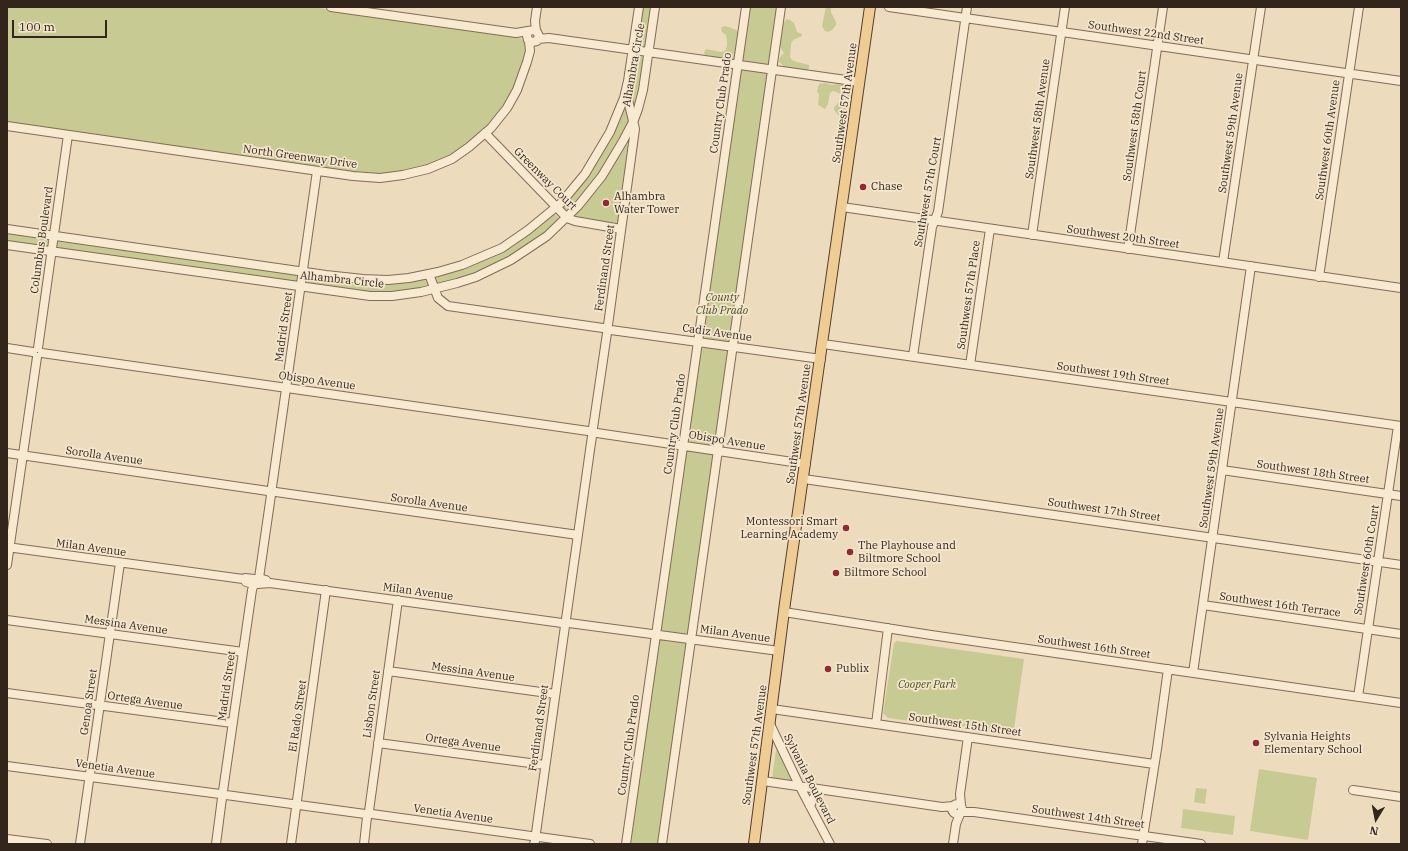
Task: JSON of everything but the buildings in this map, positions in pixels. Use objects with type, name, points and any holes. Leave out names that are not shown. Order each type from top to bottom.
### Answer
[{"type":"main road","name":"Southwest 57th Avenue","points":[[754,844],[784,612],[870,7]]},
{"type":"street","points":[[330,7],[860,82]]},
{"type":"street","name":"North Greenway Drive","points":[[7,126],[373,178],[409,174],[428,169],[452,159],[469,148],[485,134],[502,115],[512,99],[522,77],[533,36],[536,7]]},
{"type":"street","name":"Alhambra Circle","points":[[7,229],[303,272],[375,280],[401,279],[429,274],[468,263],[502,248],[528,230],[556,207],[577,185],[597,156],[616,119],[625,94],[639,7]]},
{"type":"street","name":"Alhambra Circle","points":[[7,246],[351,294],[381,296],[409,294],[435,289],[470,279],[500,266],[542,240],[567,218],[584,200],[602,176],[619,149],[634,120],[643,90],[655,7]]},
{"type":"street","name":"Country Club Prado","points":[[626,844],[746,7]]},
{"type":"street","points":[[662,844],[781,7]]},
{"type":"street","name":"Southwest 22nd Street","points":[[889,7],[1401,81]]},
{"type":"street","name":"Southwest 57th Court","points":[[913,356],[932,228],[939,204],[967,7]]},
{"type":"street","name":"Southwest 58th Avenue","points":[[1032,235],[1066,7]]},
{"type":"street","name":"Southwest 58th Court","points":[[1128,249],[1163,7]]},
{"type":"street","name":"Southwest 59th Avenue","points":[[1223,262],[1261,7]]},
{"type":"street","name":"Southwest 60th Avenue","points":[[1319,277],[1359,7]]},
{"type":"street","points":[[625,94],[634,120]]},
{"type":"street","name":"Ferdinand Street","points":[[535,838],[635,133],[634,120]]},
{"type":"street","name":"Greenway Court","points":[[485,134],[567,218],[621,230]]},
{"type":"street","name":"Columbus Boulevard","points":[[7,564],[8,548],[68,135]]},
{"type":"street","name":"Madrid Street","points":[[216,844],[252,590],[256,581],[272,491],[317,171]]},
{"type":"street","name":"Southwest 20th Street","points":[[842,207],[1401,288]]},
{"type":"street","name":"Southwest 57th Place","points":[[970,365],[990,229]]},
{"type":"street","name":"Southwest 59th Avenue","points":[[1192,673],[1252,266]]},
{"type":"street","name":"Cadiz Avenue","points":[[429,274],[440,300],[448,306],[821,359]]},
{"type":"street","name":"Southwest 19th Street","points":[[823,344],[1399,426]]},
{"type":"street","name":"Obispo Avenue","points":[[7,348],[718,450],[806,464]]},
{"type":"street","name":"Southwest 60th Court","points":[[1358,697],[1399,426]]},
{"type":"street","name":"Sorolla Avenue","points":[[7,453],[578,535]]},
{"type":"street","name":"Southwest 18th Street","points":[[1222,470],[1401,496]]},
{"type":"street","name":"Southwest 17th Street","points":[[804,479],[1401,565]]},
{"type":"street","name":"Milan Avenue","points":[[8,548],[243,579],[245,578],[256,581],[267,580],[270,583],[779,651]]},
{"type":"street","name":"Genoa Street","points":[[80,844],[120,563]]},
{"type":"street","name":"El Rado Street","points":[[291,844],[326,590]]},
{"type":"street","name":"Lisbon Street","points":[[364,844],[398,600]]},
{"type":"street","name":"Southwest 16th Terrace","points":[[1203,605],[1401,634]]},
{"type":"street","name":"Southwest 16th Street","points":[[784,612],[1401,703]]},
{"type":"street","name":"Messina Avenue","points":[[7,620],[243,652]]},
{"type":"street","points":[[876,724],[888,628]]},
{"type":"street","points":[[1142,840],[1168,669]]},
{"type":"street","name":"Messina Avenue","points":[[388,671],[555,694]]},
{"type":"street","name":"Ortega Avenue","points":[[7,693],[232,724]]},
{"type":"street","name":"Southwest 15th Street","points":[[772,709],[1154,764]]},
{"type":"street","name":"Sylvania Boulevard","points":[[770,724],[829,844]]},
{"type":"street","points":[[953,844],[968,737]]},
{"type":"street","name":"Ortega Avenue","points":[[378,743],[545,765]]},
{"type":"street","name":"Venetia Avenue","points":[[7,766],[368,814],[535,838],[590,844]]},
{"type":"street","name":"Southwest 14th Street","points":[[763,781],[972,811],[1142,840],[1201,844]]},
{"type":"street","points":[[810,806],[814,797],[821,790]]},
{"type":"street","points":[[1353,790],[1401,797]]},
{"type":"street","points":[[7,839],[47,844]]},
{"type":"green space","points":[[7,7],[312,7],[515,36],[524,40],[527,45],[521,74],[504,109],[484,131],[449,157],[421,169],[377,175],[7,124]]},
{"type":"green space","points":[[642,7],[653,7],[646,46],[643,47],[637,39]]},
{"type":"green space","points":[[748,7],[779,7],[770,64],[766,66],[746,63],[741,58]]},
{"type":"green space","points":[[826,7],[831,7],[831,12],[836,22],[836,25],[832,30],[828,32],[825,31],[822,26]]},
{"type":"green space","points":[[787,19],[794,23],[797,32],[802,34],[802,36],[793,40],[791,44],[790,57],[792,60],[809,65],[807,70],[802,71],[787,69],[779,62],[780,57],[784,53],[780,47],[779,40],[784,22]]},
{"type":"green space","points":[[724,26],[736,30],[739,33],[734,58],[730,60],[707,57],[704,52],[706,49],[721,52],[725,51],[727,40],[726,35],[722,32],[721,28]]},
{"type":"green space","points":[[638,55],[643,57],[645,61],[635,112],[629,96],[629,91],[634,59]]},
{"type":"green space","name":"County Club Prado","points":[[743,69],[765,72],[768,75],[730,340],[726,342],[707,339],[703,336],[702,332],[740,71]]},
{"type":"green space","points":[[825,83],[832,85],[845,85],[849,88],[849,97],[846,99],[845,103],[848,111],[845,116],[840,117],[834,110],[834,107],[843,96],[839,93],[833,91],[830,93],[828,104],[825,109],[818,105],[819,95],[817,91],[819,84]]},
{"type":"green space","points":[[626,105],[630,119],[606,166],[569,210],[565,209],[563,206]]},
{"type":"green space","points":[[628,145],[619,222],[616,225],[576,217],[575,213],[599,186],[624,146]]},
{"type":"green space","points":[[552,215],[556,215],[560,220],[537,241],[480,273],[437,285],[434,276],[466,266]]},
{"type":"green space","points":[[7,233],[48,239],[47,248],[7,243]]},
{"type":"green space","points":[[56,241],[292,273],[296,275],[297,278],[296,282],[56,248]]},
{"type":"green space","points":[[309,276],[426,278],[429,280],[429,285],[427,288],[379,294],[308,283],[306,280]]},
{"type":"green space","name":"County Club Prado","points":[[705,346],[725,349],[728,351],[729,357],[715,445],[712,446],[691,443],[688,441],[687,437],[700,351]]},
{"type":"green space","points":[[690,449],[711,452],[714,456],[688,633],[684,635],[663,633],[660,628],[685,454]]},
{"type":"green space","points":[[660,640],[683,641],[687,644],[660,844],[631,844],[658,644]]},
{"type":"green space","name":"Cooper Park","points":[[897,641],[1024,659],[1013,736],[888,718],[883,713],[894,643]]},
{"type":"green space","points":[[776,750],[792,780],[791,781],[772,779]]},
{"type":"green space","points":[[1259,769],[1317,778],[1308,840],[1250,831]]},
{"type":"green space","points":[[1196,788],[1207,789],[1205,804],[1194,802]]},
{"type":"green space","points":[[1183,809],[1235,816],[1233,835],[1181,828]]},
{"type":"place","name":"Chase","points":[[863,187]]},
{"type":"place","name":"Alhambra Water Tower","points":[[606,203]]},
{"type":"place","name":"Montessori Smart Learning Academy","points":[[846,528]]},
{"type":"place","name":"The Playhouse and Biltmore School","points":[[850,552]]},
{"type":"place","name":"Biltmore School","points":[[836,573]]},
{"type":"place","name":"Publix","points":[[828,669]]},
{"type":"place","name":"Sylvania Heights Elementary School","points":[[1256,743]]}]
